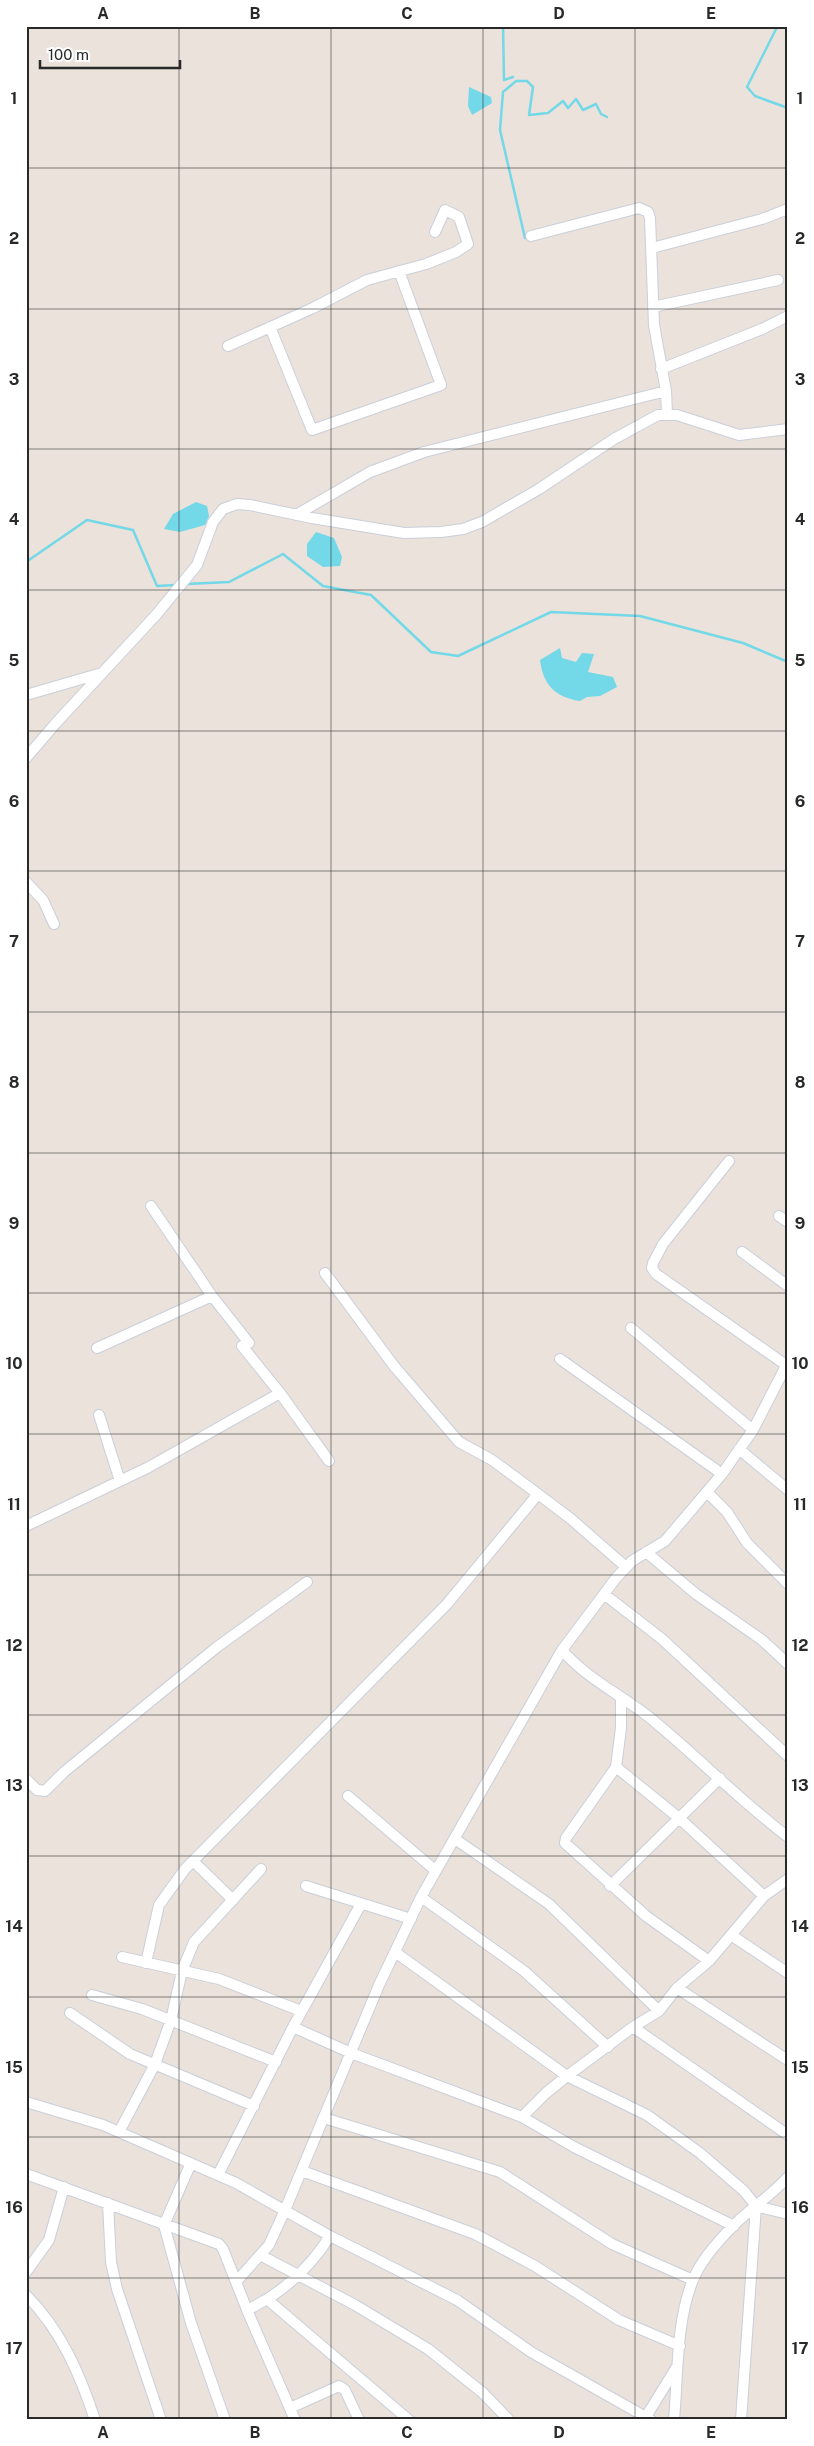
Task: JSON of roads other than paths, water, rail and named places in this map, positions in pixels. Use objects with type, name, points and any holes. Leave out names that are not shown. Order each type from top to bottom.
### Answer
[{"type":"street","points":[[652,248],[762,218],[788,208]]},
{"type":"street","points":[[532,236],[643,209],[650,218],[654,325],[666,391],[667,414]]},
{"type":"street","points":[[228,346],[313,308],[367,280],[456,252],[468,244],[459,217],[445,210],[435,232]]},
{"type":"street","points":[[270,327],[312,430],[441,385],[399,271]]},
{"type":"street","points":[[653,307],[778,280]]},
{"type":"street","points":[[661,369],[762,329],[788,316]]},
{"type":"street","points":[[296,515],[370,472],[424,452],[666,391]]},
{"type":"street","points":[[26,758],[156,615],[197,565],[213,522],[223,509],[237,504],[250,505],[296,515],[404,533],[441,532],[463,529],[482,522],[539,489],[614,438],[658,415],[667,414],[740,435],[788,430]]},
{"type":"street","points":[[26,695],[102,673]]},
{"type":"street","points":[[26,882],[43,900],[54,924]]},
{"type":"street","points":[[236,2282],[269,2245],[395,1952],[421,1897],[562,1650],[626,1567],[665,1541],[722,1474],[752,1430],[787,1364],[656,1274],[652,1268],[663,1244],[729,1161]]},
{"type":"street","points":[[152,1206],[212,1296],[328,1461]]},
{"type":"street","points":[[742,1252],[788,1286]]},
{"type":"street","points":[[325,1273],[394,1366],[459,1442],[492,1460],[538,1494],[571,1519],[626,1567]]},
{"type":"street","points":[[97,1348],[212,1296]]},
{"type":"street","points":[[631,1328],[752,1430]]},
{"type":"street","points":[[560,1359],[722,1474]]},
{"type":"street","points":[[26,1526],[149,1467],[280,1393]]},
{"type":"street","points":[[99,1415],[120,1481]]},
{"type":"street","points":[[739,1449],[788,1490]]},
{"type":"street","points":[[707,1492],[727,1512],[747,1543],[788,1584]]},
{"type":"street","points":[[146,1962],[158,1905],[193,1861],[447,1604],[538,1494]]},
{"type":"street","points":[[646,1552],[696,1594],[762,1640],[788,1664]]},
{"type":"street","points":[[26,1779],[37,1790],[45,1791],[64,1772],[218,1647],[307,1582]]},
{"type":"street","points":[[604,1594],[662,1639],[788,1756]]},
{"type":"street","points":[[562,1650],[576,1665],[621,1699],[648,1716],[720,1778],[754,1811],[788,1837]]},
{"type":"street","points":[[621,1699],[621,1728],[616,1767],[566,1838],[565,1843],[610,1886],[646,1916],[709,1961]]},
{"type":"street","points":[[616,1767],[679,1818],[764,1896]]},
{"type":"street","points":[[610,1886],[720,1778]]},
{"type":"street","points":[[348,1796],[436,1871]]},
{"type":"street","points":[[454,1839],[518,1885],[549,1904],[659,2011]]},
{"type":"street","points":[[193,1861],[233,1900]]},
{"type":"street","points":[[119,2132],[155,2064],[171,2020],[182,1971],[194,1942],[261,1868]]},
{"type":"street","points":[[522,2116],[567,2076],[633,2027],[659,2011],[677,1988],[709,1961],[764,1896],[788,1879]]},
{"type":"street","points":[[306,1886],[411,1919]]},
{"type":"street","points":[[421,1897],[524,1971],[608,2047]]},
{"type":"street","points":[[218,2175],[293,2027],[361,1904]]},
{"type":"street","points":[[732,1935],[788,1973]]},
{"type":"street","points":[[395,1952],[567,2076],[646,2115],[700,2153],[744,2191],[756,2206],[788,2214]]},
{"type":"street","points":[[122,1957],[219,1979],[302,2011]]},
{"type":"street","points":[[677,1988],[786,2059]]},
{"type":"street","points":[[92,1995],[142,2008],[276,2062]]},
{"type":"street","points":[[70,2013],[130,2054],[254,2106]]},
{"type":"street","points":[[293,2027],[351,2053],[522,2116],[574,2147],[734,2226]]},
{"type":"street","points":[[633,2027],[788,2135]]},
{"type":"street","points":[[26,2102],[119,2132],[218,2175],[330,2236],[457,2300],[531,2352],[647,2419],[677,2366]]},
{"type":"street","points":[[324,2118],[500,2172],[612,2244],[693,2280]]},
{"type":"street","points":[[191,2163],[164,2225],[191,2323],[224,2420]]},
{"type":"street","points":[[302,2171],[475,2234],[535,2266],[619,2320],[680,2346]]},
{"type":"street","points":[[26,2174],[219,2244],[223,2249],[247,2310],[295,2420]]},
{"type":"street","points":[[674,2420],[677,2366],[684,2315],[693,2280],[709,2254],[734,2226],[788,2177]]},
{"type":"street","points":[[26,2272],[49,2240],[64,2187]]},
{"type":"street","points":[[108,2204],[111,2262],[116,2289],[161,2420]]},
{"type":"street","points":[[741,2420],[756,2206]]},
{"type":"street","points":[[247,2310],[268,2300],[299,2275],[318,2255],[330,2236]]},
{"type":"street","points":[[260,2255],[428,2348],[483,2392],[509,2420]]},
{"type":"street","points":[[26,2295],[60,2338],[81,2377],[95,2420]]},
{"type":"street","points":[[268,2300],[409,2420]]},
{"type":"street","points":[[290,2408],[339,2386],[344,2390],[359,2420]]},
{"type":"water","points":[[469,87],[491,97],[492,103],[472,115],[468,106]]},
{"type":"water","points":[[196,502],[207,506],[209,516],[205,525],[180,532],[164,529],[173,514]]},
{"type":"water","points":[[316,532],[334,538],[342,557],[340,566],[323,567],[307,556],[307,544]]},
{"type":"water","points":[[560,648],[562,658],[576,662],[582,653],[594,654],[588,672],[613,677],[617,687],[600,696],[587,697],[580,701],[557,693],[547,682],[540,660]]},
{"type":"waterway","points":[[503,26],[504,80],[513,77]]},
{"type":"waterway","points":[[780,26],[776,29],[747,87],[755,96],[788,108]]},
{"type":"waterway","points":[[525,238],[500,130],[503,92],[516,81],[527,81],[533,87],[529,115],[548,113],[563,101],[568,108],[576,99],[583,110],[596,104],[601,114],[607,117]]},
{"type":"waterway","points":[[26,562],[87,520],[133,530],[157,586],[176,585]]},
{"type":"waterway","points":[[186,584],[229,582],[283,554],[323,586],[371,595],[431,652],[458,656],[551,612],[640,616],[743,643],[788,662]]}]
